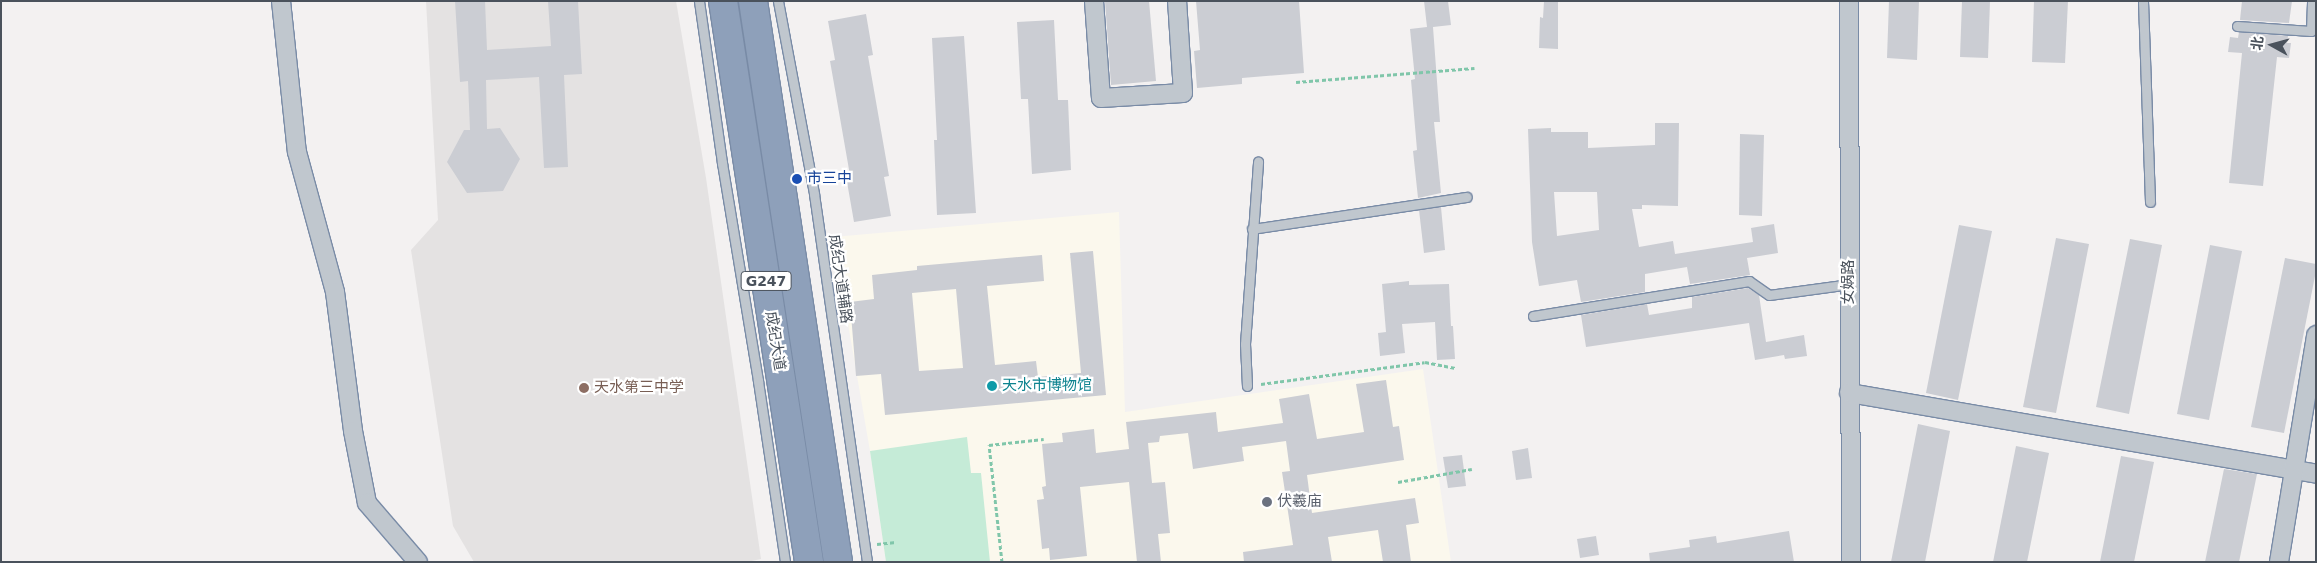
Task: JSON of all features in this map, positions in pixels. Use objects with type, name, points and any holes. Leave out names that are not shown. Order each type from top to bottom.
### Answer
[{"type":"highway","name":"成纪大道","points":[[723,1],[810,562]]},
{"type":"highway","name":"成纪大道","points":[[753,1],[838,562]]},
{"type":"street","points":[[281,1],[297,152],[335,292],[352,431],[367,503],[418,562]]},
{"type":"street","points":[[1094,1],[1101,98],[1183,92],[1178,1]]},
{"type":"street","name":"女娲路","points":[[1849,1],[1851,562]]},
{"type":"street","points":[[2279,562],[2316,336]]},
{"type":"street","points":[[1849,393],[2316,474]]},
{"type":"lane","points":[[700,1],[722,163],[758,381],[785,562]]},
{"type":"lane","name":"成纪大道辅路","points":[[778,1],[814,194],[867,562]]},
{"type":"lane","points":[[2143,1],[2150,202]]},
{"type":"lane","points":[[2237,26],[2311,30],[2312,1]]},
{"type":"lane","points":[[1247,386],[1245,344],[1258,161]]},
{"type":"lane","points":[[1252,229],[1467,197]]},
{"type":"lane","points":[[1533,316],[1749,281],[1769,295],[1850,284]]},
{"type":"path","points":[[1296,82],[1474,68]]},
{"type":"path","points":[[1247,386],[1425,362],[1455,368]]},
{"type":"path","points":[[1002,562],[989,446],[1044,439]]},
{"type":"path","points":[[1398,482],[1472,469]]},
{"type":"shaded area","name":"天水第三中学","points":[[426,1],[676,1],[706,178],[761,559],[747,562],[474,562],[453,526],[411,250],[438,220]]},
{"type":"shaded area","name":"天水市博物馆","points":[[1119,212],[1125,412],[1423,369],[1451,562],[886,562],[870,451],[833,237]]},
{"type":"green space","points":[[967,437],[971,473],[981,473],[990,562],[886,562],[870,451]]},
{"type":"building","points":[[455,1],[485,1],[487,50],[551,46],[548,1],[578,1],[582,74],[564,75],[568,167],[544,168],[539,77],[486,80],[487,129],[500,128],[520,159],[503,191],[467,193],[447,162],[464,130],[470,130],[468,81],[460,82]]},
{"type":"building","points":[[1105,1],[1149,1],[1156,81],[1111,85]]},
{"type":"building","points":[[1196,1],[1299,1],[1304,73],[1242,78],[1242,84],[1197,88],[1194,51],[1200,50]]},
{"type":"building","points":[[1424,1],[1448,1],[1451,25],[1433,27],[1440,122],[1434,122],[1441,193],[1418,198],[1413,151],[1417,150],[1411,80],[1415,79],[1410,29],[1427,27]]},
{"type":"building","points":[[1544,1],[1558,1],[1558,49],[1539,48],[1540,17],[1543,18]]},
{"type":"building","points":[[1889,1],[1919,1],[1917,60],[1887,58]]},
{"type":"building","points":[[1962,1],[1990,1],[1988,58],[1960,57]]},
{"type":"building","points":[[2034,1],[2068,1],[2065,63],[2032,62]]},
{"type":"building","points":[[2242,1],[2292,1],[2289,23],[2240,20]]},
{"type":"building","points":[[866,14],[873,55],[868,56],[889,176],[884,177],[891,216],[854,222],[847,182],[851,181],[830,61],[835,60],[828,21]]},
{"type":"building","points":[[1054,20],[1058,100],[1068,100],[1071,170],[1032,174],[1028,99],[1021,99],[1017,22]]},
{"type":"building","points":[[2239,32],[2288,36],[2287,43],[2291,43],[2289,58],[2277,57],[2263,186],[2229,183],[2242,53],[2228,52],[2230,37],[2238,38]]},
{"type":"building","points":[[964,36],[976,213],[937,215],[934,140],[937,140],[932,38]]},
{"type":"building","points":[[1655,123],[1679,123],[1678,206],[1642,205],[1642,209],[1632,209],[1639,247],[1673,241],[1675,254],[1753,242],[1751,228],[1774,224],[1778,253],[1747,258],[1750,275],[1690,284],[1687,267],[1645,274],[1645,292],[1581,302],[1577,280],[1539,286],[1532,242],[1528,129],[1551,128],[1551,132],[1588,132],[1588,148],[1655,145]],"holes":[[[1554,192],[1597,192],[1599,230],[1557,236]]]},
{"type":"building","points":[[1740,134],[1764,135],[1762,216],[1739,215]]},
{"type":"building","points":[[1441,207],[1445,250],[1424,253],[1419,210]]},
{"type":"building","points":[[1959,225],[1992,231],[1958,400],[1926,393]]},
{"type":"building","points":[[2056,238],[2089,244],[2056,413],[2023,407]]},
{"type":"building","points":[[2130,239],[2162,245],[2129,414],[2096,407]]},
{"type":"building","points":[[2210,245],[2242,251],[2209,420],[2177,414]]},
{"type":"building","points":[[1093,251],[1106,395],[885,415],[881,374],[856,376],[850,302],[874,299],[872,275],[917,270],[917,266],[1042,255],[1044,281],[987,286],[995,365],[1036,361],[1038,377],[1081,373],[1070,253]],"holes":[[[956,289],[963,368],[919,371],[912,293]]]},
{"type":"building","points":[[2285,258],[2316,264],[2316,271],[2284,433],[2251,427]]},
{"type":"building","points":[[1409,281],[1409,285],[1449,284],[1455,359],[1437,360],[1435,322],[1402,324],[1405,353],[1380,356],[1378,333],[1386,332],[1382,284]]},
{"type":"building","points":[[1748,288],[1759,295],[1766,342],[1804,335],[1807,356],[1785,359],[1784,355],[1755,360],[1749,323],[1586,347],[1581,315],[1647,304],[1649,315],[1692,308],[1692,297]]},
{"type":"building","points":[[1386,380],[1393,427],[1399,426],[1404,460],[1307,475],[1312,513],[1415,498],[1419,523],[1406,525],[1411,562],[1383,562],[1378,530],[1328,537],[1332,562],[1244,562],[1243,552],[1293,545],[1282,472],[1290,471],[1286,441],[1242,447],[1244,461],[1193,469],[1188,433],[1160,436],[1159,442],[1148,443],[1152,483],[1165,482],[1170,533],[1158,534],[1161,562],[1137,562],[1129,482],[1080,487],[1087,556],[1050,560],[1049,548],[1042,549],[1037,500],[1044,499],[1042,487],[1046,486],[1042,444],[1063,442],[1062,433],[1094,429],[1096,453],[1129,449],[1126,422],[1216,412],[1218,432],[1283,423],[1279,399],[1309,394],[1317,439],[1364,432],[1356,384]]},
{"type":"building","points":[[1918,424],[1950,431],[1925,562],[1891,562]]},
{"type":"building","points":[[2016,446],[2049,453],[2027,562],[1993,562]]},
{"type":"building","points":[[1528,448],[1532,478],[1516,480],[1512,451]]},
{"type":"building","points":[[1462,455],[1466,486],[1448,488],[1443,457]]},
{"type":"building","points":[[2121,456],[2154,462],[2134,562],[2100,562]]},
{"type":"building","points":[[2224,469],[2257,474],[2239,562],[2205,562]]},
{"type":"building","points":[[1789,531],[1794,562],[1650,562],[1649,553],[1690,547],[1689,540],[1716,536],[1717,543]]},
{"type":"building","points":[[1596,536],[1599,555],[1580,558],[1577,539]]},
{"type":"place","name":"市三中","points":[[797,179]]},
{"type":"place","name":"天水市博物馆","points":[[992,386]]},
{"type":"place","name":"天水第三中学","points":[[584,388]]},
{"type":"place","name":"伏羲庙","points":[[1267,502]]}]
